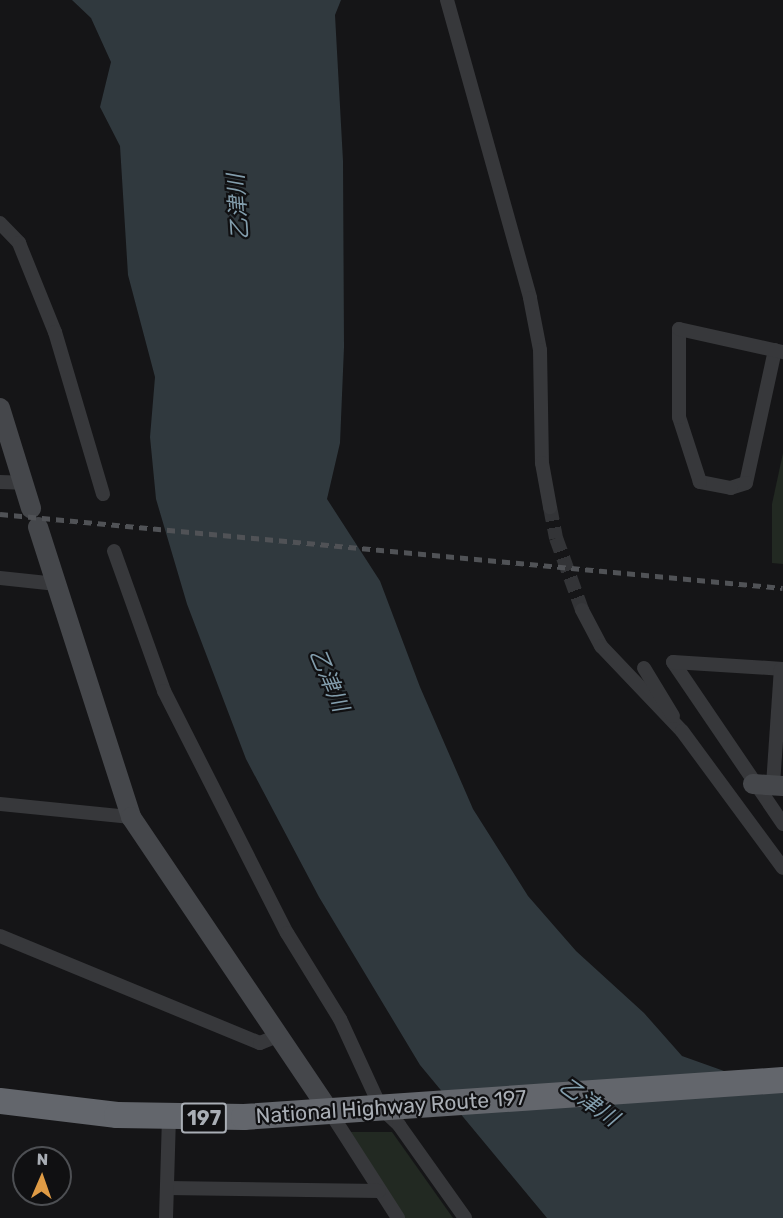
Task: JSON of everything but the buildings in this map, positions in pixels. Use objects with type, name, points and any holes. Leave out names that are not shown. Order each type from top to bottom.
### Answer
[{"type":"highway","name":"National Highway Route 197","points":[[0,1101],[169,1118],[330,1112],[783,1080]]},
{"type":"street","points":[[447,0],[530,298],[540,351],[542,463],[550,507]]},
{"type":"street","points":[[0,223],[19,243],[55,332],[102,494]]},
{"type":"street","points":[[680,329],[779,351],[746,483],[731,488],[700,482],[679,417],[680,329]]},
{"type":"street","points":[[0,408],[31,508]]},
{"type":"street","points":[[0,482],[23,483]]},
{"type":"street","points":[[38,527],[131,817],[330,1112],[398,1218]]},
{"type":"street","points":[[114,551],[164,691],[287,933],[340,1019],[381,1108],[399,1125],[465,1218]]},
{"type":"street","points":[[0,578],[57,584]]},
{"type":"street","points":[[582,610],[601,646],[620,670],[682,731]]},
{"type":"street","points":[[770,785],[782,669],[673,662],[770,785],[783,824]]},
{"type":"street","points":[[644,668],[682,731],[783,868]]},
{"type":"street","points":[[0,804],[131,817]]},
{"type":"street","points":[[0,936],[260,1043],[277,1036]]},
{"type":"street","points":[[166,1218],[169,1118]]},
{"type":"street","points":[[438,1179],[462,1198],[476,1218]]},
{"type":"street","points":[[167,1188],[379,1191]]},
{"type":"shaded area","points":[[783,453],[783,564],[772,563],[772,504]]},
{"type":"shaded area","points":[[345,1132],[392,1132],[453,1218],[400,1218]]},
{"type":"water","name":"乙津川","points":[[72,0],[341,0],[335,15],[343,161],[344,347],[340,443],[327,499],[380,581],[420,687],[473,809],[528,896],[576,951],[644,1013],[682,1056],[783,1092],[783,1218],[547,1218],[420,1065],[319,897],[246,759],[187,604],[156,499],[150,437],[155,377],[128,275],[120,146],[100,107],[111,62],[91,18]]},
{"type":"tunnel","points":[[550,507],[556,538],[582,610]]},
{"type":"railway","points":[[0,514],[783,588]]}]
